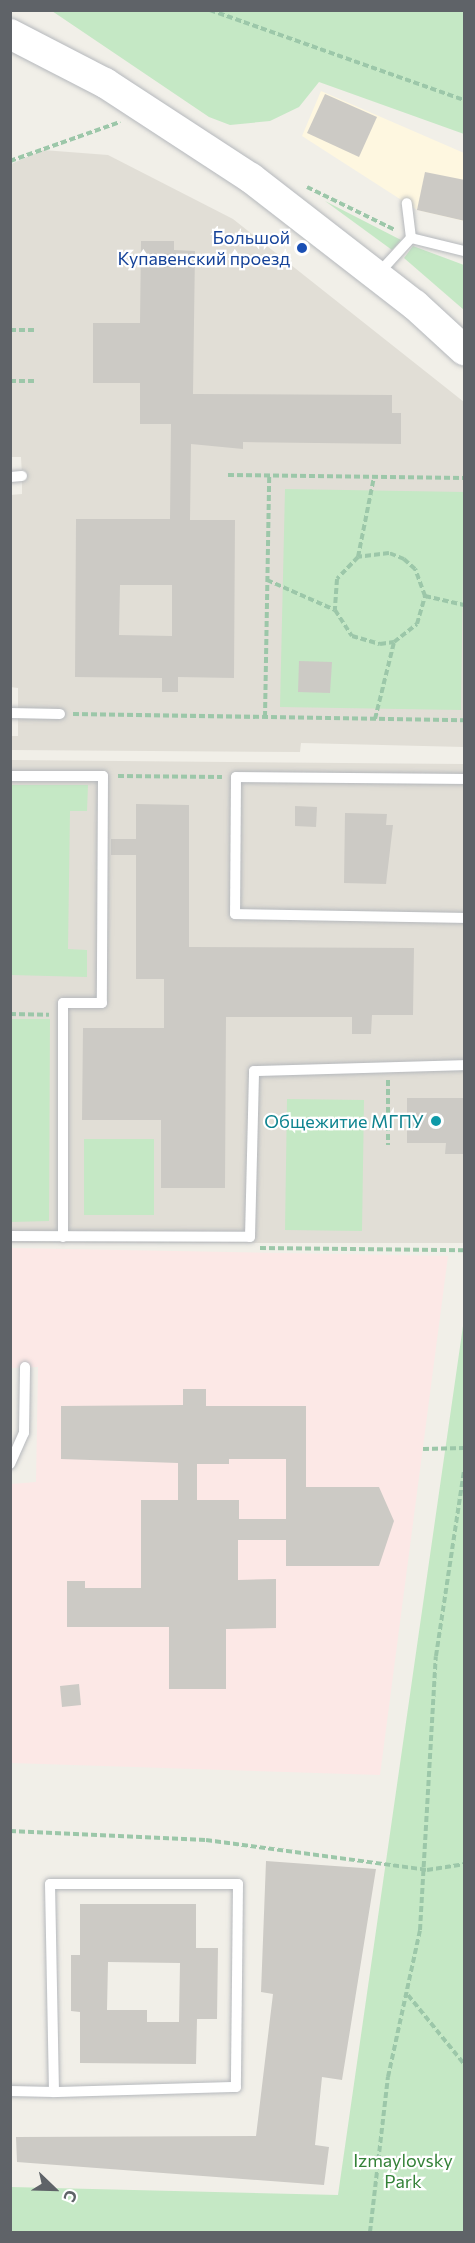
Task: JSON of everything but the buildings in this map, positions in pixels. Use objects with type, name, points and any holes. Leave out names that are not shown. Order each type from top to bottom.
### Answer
[{"type":"main road","points":[[10,34],[186,134],[377,275],[465,350]]},
{"type":"lane","points":[[406,203],[411,238]]},
{"type":"lane","points":[[377,275],[411,238]]},
{"type":"lane","points":[[411,238],[465,251]]},
{"type":"lane","points":[[10,713],[60,714]]},
{"type":"lane","points":[[10,776],[103,776],[102,1003],[63,1003],[63,1237]]},
{"type":"lane","points":[[465,779],[236,777],[235,914],[465,918]]},
{"type":"lane","points":[[10,1236],[250,1237],[254,1071],[465,1065]]},
{"type":"lane","points":[[10,1464],[24,1433],[26,1367]]},
{"type":"lane","points":[[10,2091],[54,2092],[236,2087],[238,1884],[50,1884],[54,2092]]},
{"type":"path","points":[[210,10],[465,100]]},
{"type":"path","points":[[10,161],[130,119]]},
{"type":"path","points":[[295,182],[411,238]]},
{"type":"path","points":[[10,330],[36,330]]},
{"type":"path","points":[[10,381],[35,381]]},
{"type":"path","points":[[228,475],[465,478]]},
{"type":"path","points":[[265,717],[269,476]]},
{"type":"path","points":[[335,610],[337,579],[358,557],[374,477]]},
{"type":"path","points":[[267,580],[335,610],[352,636],[380,644],[394,642],[417,624],[425,596],[415,569],[404,560],[389,553],[358,557]]},
{"type":"path","points":[[425,596],[465,605]]},
{"type":"path","points":[[375,718],[394,642]]},
{"type":"path","points":[[60,714],[465,720]]},
{"type":"path","points":[[103,776],[236,777]]},
{"type":"path","points":[[10,1014],[63,1015]]},
{"type":"path","points":[[388,1067],[388,1145]]},
{"type":"path","points":[[423,1449],[465,1448]]},
{"type":"path","points":[[370,2232],[388,2077],[408,1994],[427,1870],[435,1656],[465,1471]]},
{"type":"path","points":[[10,1832],[207,1840],[427,1870],[465,1864]]},
{"type":"path","points":[[408,1994],[465,2064]]},
{"type":"shaded area","points":[[321,91],[464,153],[464,221],[417,210],[302,136]]},
{"type":"shaded area","points":[[43,150],[108,155],[233,219],[464,402],[464,747],[301,743],[300,752],[11,750],[11,736],[18,736],[18,688],[10,687],[10,495],[22,494],[22,476],[21,457],[11,457],[11,164]]},
{"type":"shaded area","points":[[11,760],[464,764],[464,1243],[11,1243]]},
{"type":"shaded area","points":[[11,1248],[448,1256],[380,1775],[11,1763],[11,1484],[36,1482],[38,1367],[11,1368]]},
{"type":"green space","points":[[52,11],[464,11],[464,134],[319,82],[299,107],[270,121],[230,125],[209,117]]},
{"type":"green space","points":[[325,201],[401,240],[392,250]]},
{"type":"green space","points":[[413,246],[464,265],[464,310],[404,258]]},
{"type":"green space","points":[[285,489],[464,492],[461,710],[280,707]]},
{"type":"green space","points":[[11,785],[88,785],[87,811],[70,811],[68,949],[87,950],[87,977],[11,975]]},
{"type":"green space","points":[[11,1019],[50,1019],[49,1221],[11,1222]]},
{"type":"green space","points":[[287,1099],[364,1100],[362,1231],[285,1230]]},
{"type":"green space","points":[[84,1139],[154,1139],[154,1215],[84,1215]]},
{"type":"green space","name":"Izmaylovsky Park","points":[[464,1319],[464,2232],[11,2232],[11,2187],[338,2195]]},
{"type":"place","name":"Большой Купавенский проезд","points":[[302,248]]},
{"type":"place","name":"Общежитие МГПУ","points":[[436,1121]]}]
